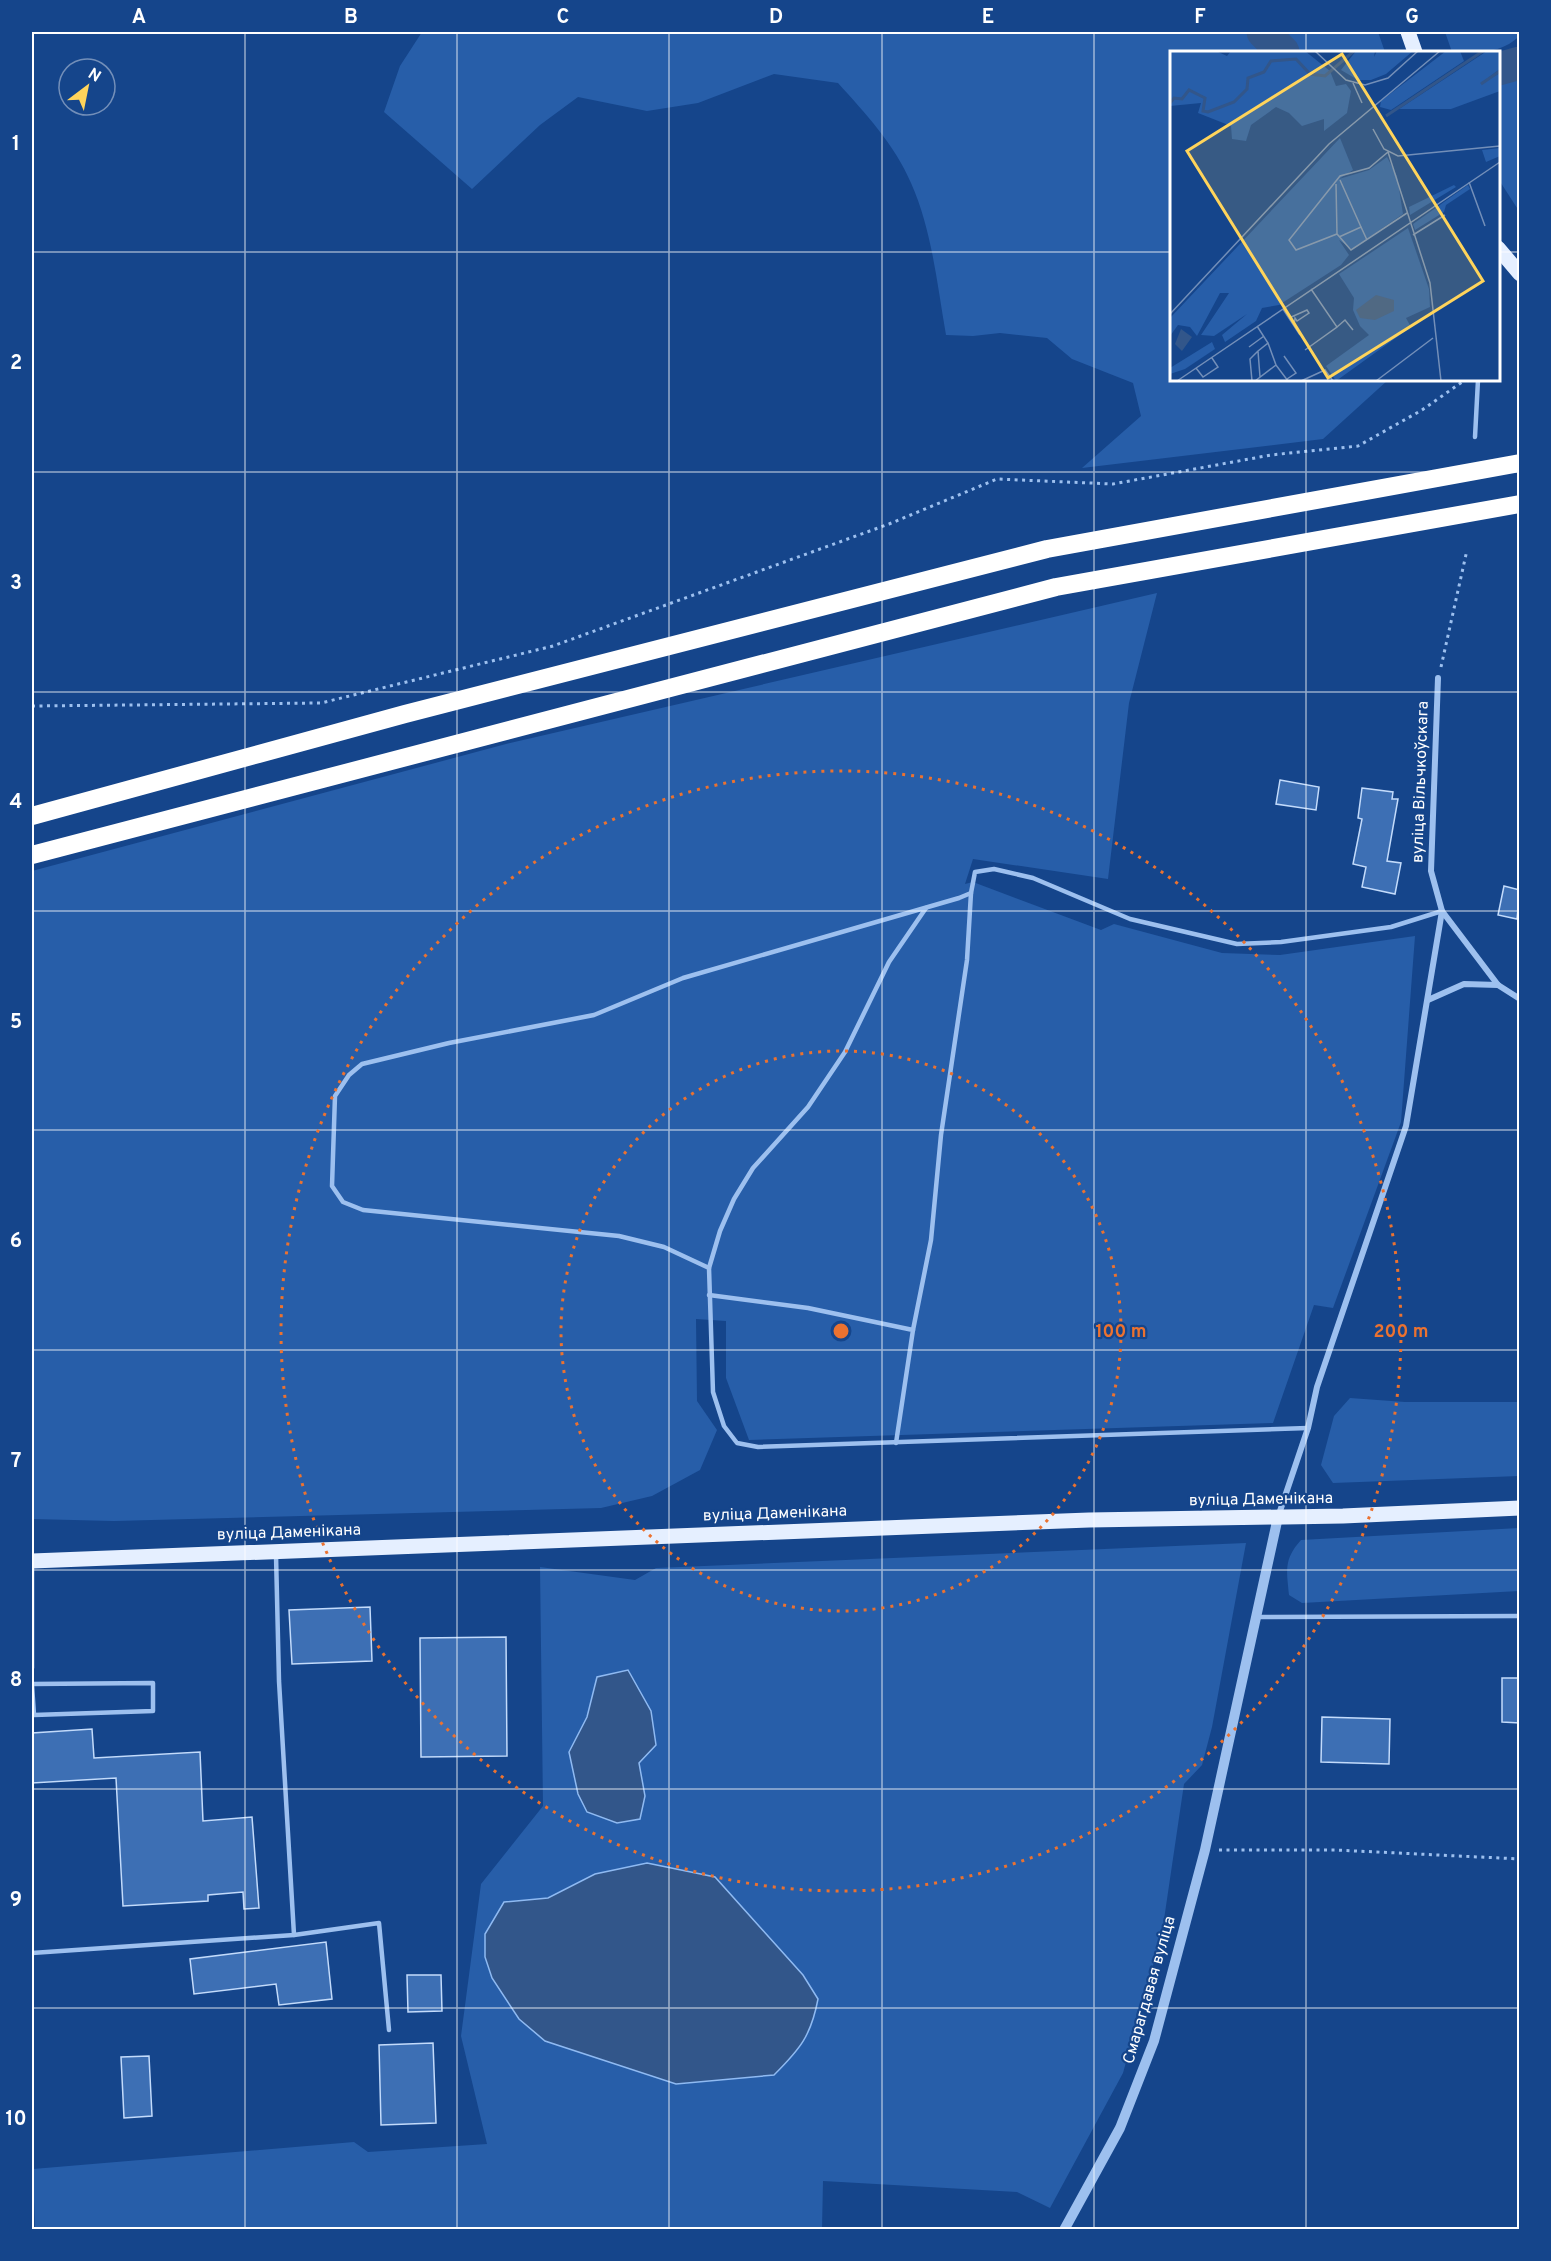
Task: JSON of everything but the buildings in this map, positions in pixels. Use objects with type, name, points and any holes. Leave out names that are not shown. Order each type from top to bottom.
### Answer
[{"type":"highway","points":[[32,816],[405,714],[1047,549],[1520,463]]},
{"type":"highway","points":[[32,855],[1056,586],[1520,504]]},
{"type":"main road","points":[[1408,32],[1415,51]]},
{"type":"main road","points":[[1500,255],[1520,274]]},
{"type":"main road","name":"вуліца Даменікана","points":[[32,1562],[1089,1520],[1278,1517],[1520,1508]]},
{"type":"street","name":"вуліца Вільчкоўскага","points":[[1438,678],[1431,871],[1442,911],[1498,985],[1520,999]]},
{"type":"street","points":[[1278,1517],[1308,1428],[1317,1387],[1406,1126],[1442,911]]},
{"type":"street","points":[[1428,1000],[1464,984],[1498,985]]},
{"type":"street","name":"Смарагдавая вуліца","points":[[1064,2229],[1120,2128],[1154,2040],[1205,1850],[1278,1517]]},
{"type":"lane","points":[[1475,437],[1478,381]]},
{"type":"lane","points":[[896,1443],[913,1330],[931,1240],[941,1135],[967,960],[971,893],[975,872],[994,869],[1033,878],[1130,919],[1237,944],[1281,942],[1391,927],[1442,911]]},
{"type":"lane","points":[[709,1268],[664,1247],[619,1236],[363,1210],[343,1202],[332,1186],[335,1096],[349,1075],[362,1064],[449,1043],[594,1015],[682,978],[971,893]]},
{"type":"lane","points":[[926,908],[889,962],[845,1052],[814,1098],[753,1168],[734,1199],[720,1231],[709,1268],[709,1295],[713,1392],[724,1426],[737,1443],[759,1447],[1308,1428]]},
{"type":"lane","points":[[709,1295],[808,1308],[913,1330]]},
{"type":"lane","points":[[276,1552],[279,1681],[294,1935]]},
{"type":"lane","points":[[32,1562],[32,1668]]},
{"type":"lane","points":[[1256,1617],[1520,1616]]},
{"type":"lane","points":[[153,1683],[153,1711],[34,1715],[32,1684],[153,1683]]},
{"type":"lane","points":[[32,1953],[294,1935],[379,1923],[389,2030]]},
{"type":"path","points":[[32,706],[321,703],[553,646],[889,524],[997,479],[1113,484],[1270,455],[1358,447],[1422,410],[1464,381]]},
{"type":"path","points":[[1438,678],[1467,550]]},
{"type":"path","points":[[1205,1850],[1336,1850],[1520,1859]]},
{"type":"shaded area","points":[[422,32],[1378,32],[1385,51],[1170,51],[1170,381],[1387,381],[1323,439],[1082,468],[1141,416],[1133,383],[1072,359],[1047,338],[1000,333],[973,336],[946,335],[929,238],[911,183],[888,143],[838,83],[774,74],[698,103],[647,111],[578,97],[540,125],[472,189],[384,112],[400,66]]},
{"type":"shaded area","points":[[1445,32],[1519,32],[1520,35],[1497,49],[1452,51]]},
{"type":"shaded area","points":[[1520,77],[1519,211],[1500,182],[1500,83]]},
{"type":"shaded area","points":[[1157,593],[1129,703],[1108,879],[973,859],[965,884],[973,882],[1101,930],[1114,924],[1222,953],[1280,955],[1415,936],[1401,1122],[1333,1308],[1314,1305],[1273,1423],[749,1440],[726,1378],[726,1321],[696,1319],[697,1401],[717,1430],[700,1470],[652,1496],[601,1508],[114,1521],[32,1519],[32,871],[506,744]]},
{"type":"shaded area","points":[[1350,1398],[1405,1402],[1519,1402],[1519,1476],[1333,1483],[1321,1465],[1334,1416]]},
{"type":"shaded area","points":[[1519,1528],[1519,1591],[1302,1603],[1289,1595],[1287,1572],[1289,1560],[1301,1540]]},
{"type":"shaded area","points":[[1246,1543],[1212,1727],[1202,1765],[1184,1784],[1162,1933],[1123,2073],[1050,2208],[1017,2192],[823,2181],[822,2229],[35,2230],[33,2169],[354,2142],[368,2152],[487,2144],[461,2036],[481,1884],[543,1806],[540,1567],[635,1580],[656,1568]]},
{"type":"shaded area","points":[[628,1670],[651,1711],[656,1745],[639,1763],[645,1796],[640,1819],[617,1823],[587,1812],[578,1794],[569,1752],[587,1717],[597,1677]]},
{"type":"shaded area","points":[[647,1863],[715,1877],[803,1975],[818,1999],[812,2023],[803,2041],[774,2075],[676,2084],[545,2041],[519,2019],[492,1978],[485,1957],[485,1934],[504,1902],[548,1898],[595,1874]]},
{"type":"waterway","points":[[1263,32],[1282,51]]},
{"type":"waterway","points":[[1500,68],[1520,63]]}]
